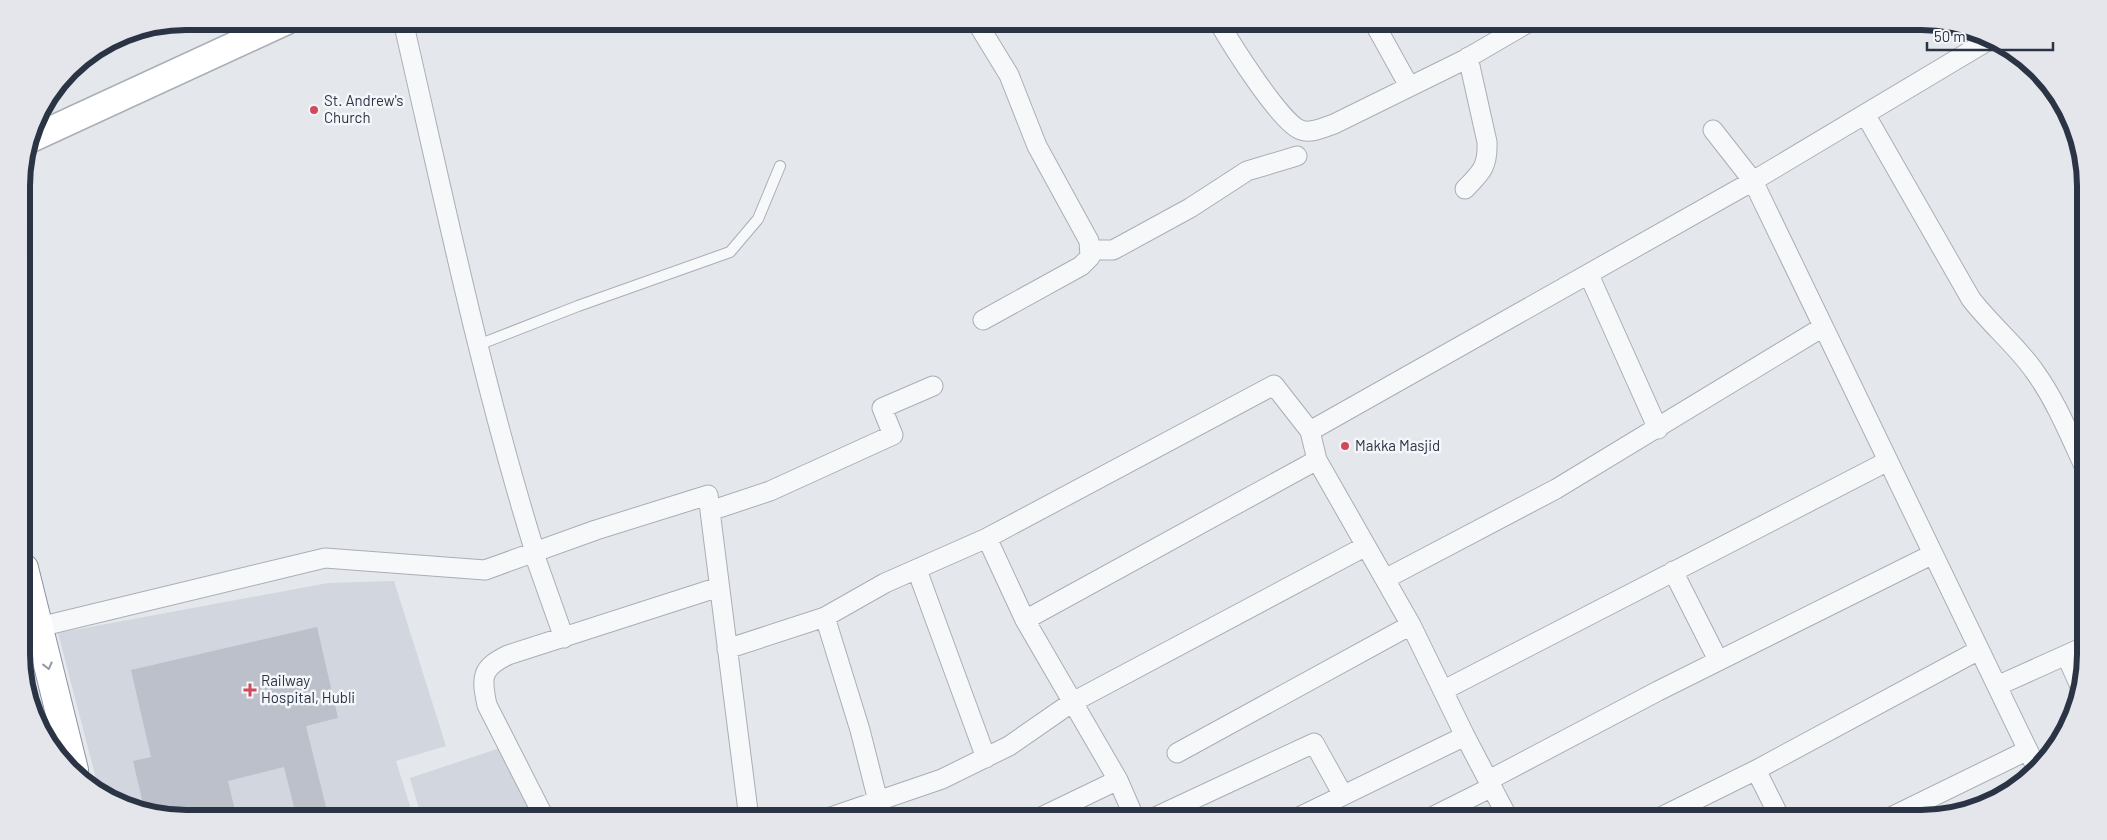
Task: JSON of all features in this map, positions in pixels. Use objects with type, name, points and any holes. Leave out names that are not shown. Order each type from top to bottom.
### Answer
[{"type":"highway","points":[[31,634],[43,716]]},
{"type":"highway","points":[[31,634],[70,758]]},
{"type":"street","points":[[39,135],[267,30]]},
{"type":"street","points":[[405,30],[478,345],[511,474],[536,552],[536,562],[564,638]]},
{"type":"street","points":[[981,30],[1009,76],[1037,146],[1089,241],[1090,250],[1090,257],[1081,266],[983,320]]},
{"type":"street","points":[[1223,30],[1249,72],[1290,122],[1301,130],[1315,130],[1334,124],[1468,58],[1505,30]]},
{"type":"street","points":[[1378,30],[1409,86]]},
{"type":"street","points":[[1310,432],[1752,182],[1984,43]]},
{"type":"street","points":[[1465,189],[1481,173],[1486,164],[1488,153],[1468,58]]},
{"type":"street","points":[[1865,114],[1971,299],[1986,319],[2034,369],[2047,389],[2077,451]]},
{"type":"street","points":[[1713,130],[1752,182],[2033,761]]},
{"type":"street","points":[[1090,250],[1113,250],[1190,208],[1247,171],[1297,156]]},
{"type":"street","points":[[1590,274],[1658,429]]},
{"type":"street","points":[[1385,579],[1556,489],[1658,429],[1823,327]]},
{"type":"street","points":[[727,649],[825,617],[885,584],[987,538],[1274,385],[1310,432],[1317,460],[1411,625],[1504,810]]},
{"type":"street","points":[[710,511],[770,491],[893,435],[882,408],[933,386]]},
{"type":"street","points":[[1025,620],[1317,460]]},
{"type":"street","points":[[1444,690],[1888,461]]},
{"type":"street","points":[[31,634],[325,558],[485,570],[596,530],[708,494],[748,810]]},
{"type":"street","points":[[987,538],[1025,620],[1118,780],[1131,810]]},
{"type":"street","points":[[864,810],[878,801],[942,779],[1009,746],[1071,702],[1366,546]]},
{"type":"street","points":[[1443,810],[1718,660],[1933,554]]},
{"type":"street","points":[[917,570],[986,758]]},
{"type":"street","points":[[1673,571],[1718,660]]},
{"type":"street","points":[[540,810],[487,705],[482,684],[484,672],[494,662],[508,655],[719,587]]},
{"type":"street","points":[[825,617],[860,730],[878,801]]},
{"type":"street","points":[[1177,753],[1411,625]]},
{"type":"street","points":[[1675,810],[1756,770],[1980,650]]},
{"type":"street","points":[[1997,686],[2077,650]]},
{"type":"street","points":[[2066,655],[2076,676]]},
{"type":"street","points":[[1312,810],[1465,736]]},
{"type":"street","points":[[1170,810],[1314,743],[1343,795]]},
{"type":"street","points":[[1905,810],[2028,750]]},
{"type":"street","points":[[1756,770],[1776,810]]},
{"type":"street","points":[[1056,810],[1118,780]]},
{"type":"lane","points":[[478,345],[578,306],[730,252],[758,219],[780,166]]},
{"type":"shaded area","name":"Railway Hospital, Hubli","points":[[394,581],[446,746],[396,761],[411,810],[176,810],[136,802],[97,782],[58,633],[328,583]]},
{"type":"shaded area","points":[[503,747],[534,810],[419,810],[410,778]]},
{"type":"building","points":[[317,627],[338,718],[306,726],[327,810],[295,810],[284,767],[228,781],[235,810],[176,810],[143,804],[133,761],[151,757],[131,670]]},
{"type":"place","name":"St. Andrew's Church","points":[[314,110]]},
{"type":"place","name":"Makka Masjid","points":[[1345,446]]},
{"type":"place","name":"Railway Hospital, Hubli","points":[[250,690]]}]
